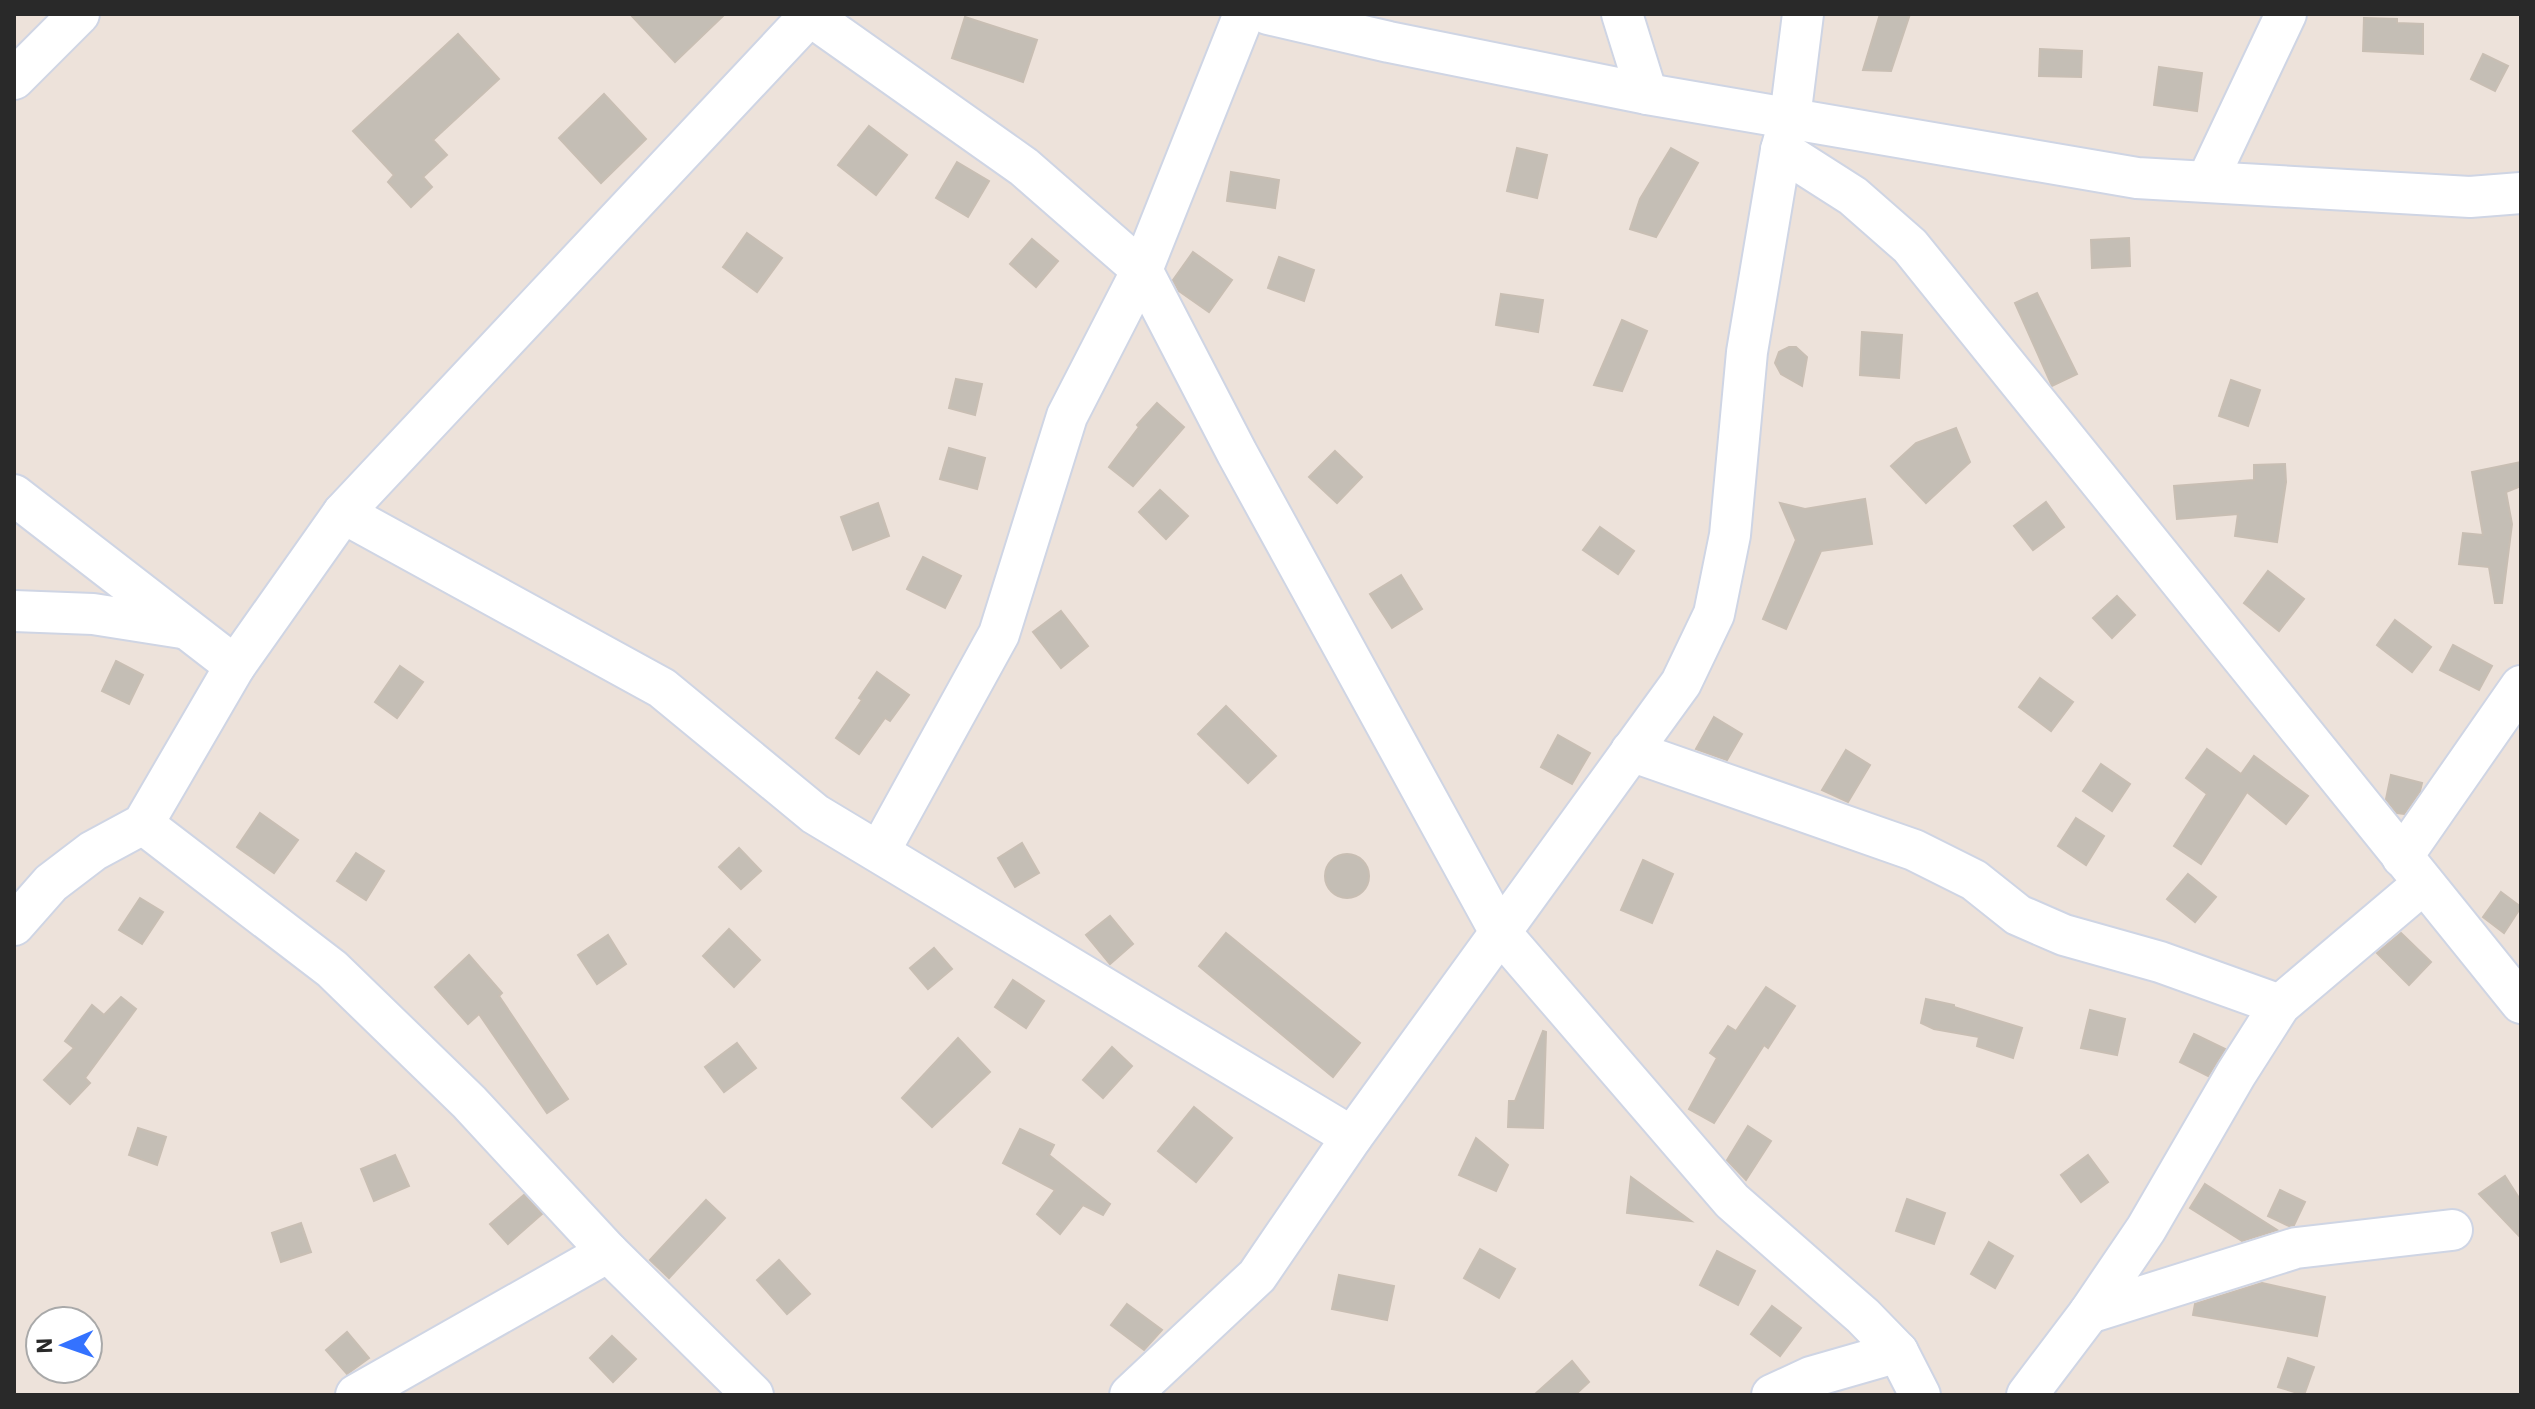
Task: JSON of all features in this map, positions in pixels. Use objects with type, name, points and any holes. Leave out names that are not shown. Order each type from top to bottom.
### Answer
[{"type":"street","points":[[14,79],[79,14]]},
{"type":"street","points":[[879,852],[999,634],[1067,416],[1142,270],[1244,14]]},
{"type":"street","points":[[1268,14],[1389,42],[1647,94],[1786,134],[2137,178],[2470,197],[2521,193]]},
{"type":"street","points":[[1622,14],[1647,94]]},
{"type":"street","points":[[1130,1395],[1257,1276],[1352,1137],[1681,683],[1714,614],[1730,535],[1747,352],[1786,134],[1803,14]]},
{"type":"street","points":[[2207,181],[2286,14]]},
{"type":"street","points":[[14,925],[51,883],[93,851],[143,824],[235,666],[343,513],[810,15],[1024,167],[1142,270],[1237,453],[1500,932],[1732,1201],[1863,1316],[1898,1352],[1920,1395]]},
{"type":"street","points":[[1786,134],[1910,246],[2521,1003]]},
{"type":"street","points":[[14,495],[235,666]]},
{"type":"street","points":[[343,513],[662,688],[815,814],[1352,1137]]},
{"type":"street","points":[[14,611],[93,614],[186,628]]},
{"type":"street","points":[[2027,1395],[2089,1313],[2146,1229],[2280,1005],[2413,870],[2521,686]]},
{"type":"street","points":[[1631,751],[1914,850],[1974,880],[2018,915],[2064,935],[2160,962],[2280,1005]]},
{"type":"street","points":[[143,824],[332,969],[469,1102],[608,1252],[753,1395]]},
{"type":"street","points":[[2089,1313],[2296,1248],[2452,1230]]},
{"type":"street","points":[[356,1395],[608,1252]]},
{"type":"street","points":[[1772,1395],[1811,1377],[1898,1352]]},
{"type":"building","points":[[630,14],[725,14],[675,62]]},
{"type":"building","points":[[1880,14],[1910,14],[1891,71],[1863,70]]},
{"type":"building","points":[[965,17],[1037,40],[1023,82],[952,58]]},
{"type":"building","points":[[2364,18],[2423,24],[2423,54],[2363,51]]},
{"type":"building","points":[[458,34],[499,79],[433,140],[447,155],[423,177],[432,187],[411,207],[388,182],[394,175],[353,131]]},
{"type":"building","points":[[2040,49],[2082,51],[2081,77],[2039,76]]},
{"type":"building","points":[[2483,54],[2508,66],[2495,91],[2471,79]]},
{"type":"building","points":[[2159,67],[2202,73],[2197,111],[2154,105]]},
{"type":"building","points":[[604,94],[646,139],[601,183],[559,138]]},
{"type":"building","points":[[869,126],[907,155],[876,195],[838,165]]},
{"type":"building","points":[[1517,148],[1547,155],[1537,198],[1507,191]]},
{"type":"building","points":[[1671,148],[1698,163],[1656,237],[1630,229],[1640,199]]},
{"type":"building","points":[[957,162],[989,181],[968,217],[936,198]]},
{"type":"building","points":[[1231,172],[1279,180],[1275,208],[1227,201]]},
{"type":"building","points":[[747,233],[782,258],[757,292],[723,267]]},
{"type":"building","points":[[2129,238],[2130,266],[2092,268],[2091,240]]},
{"type":"building","points":[[1032,239],[1058,261],[1036,287],[1010,264]]},
{"type":"building","points":[[1193,252],[1232,280],[1209,312],[1179,291],[1173,280]]},
{"type":"building","points":[[1279,257],[1314,270],[1304,301],[1268,288]]},
{"type":"building","points":[[2037,293],[2077,374],[2052,386],[2015,303]]},
{"type":"building","points":[[1501,294],[1543,300],[1538,332],[1496,325]]},
{"type":"building","points":[[1622,320],[1647,331],[1622,391],[1594,385]]},
{"type":"building","points":[[1862,332],[1902,335],[1899,378],[1860,375]]},
{"type":"building","points":[[1796,347],[1807,357],[1802,386],[1781,374],[1775,363],[1779,352]]},
{"type":"building","points":[[956,379],[982,384],[975,415],[949,408]]},
{"type":"building","points":[[2231,380],[2260,390],[2248,426],[2219,416]]},
{"type":"building","points":[[1157,403],[1184,427],[1133,486],[1109,467],[1139,427],[1137,425]]},
{"type":"building","points":[[1956,428],[1970,462],[1926,503],[1891,466],[1916,443]]},
{"type":"building","points":[[949,448],[985,458],[977,489],[940,479]]},
{"type":"building","points":[[1335,451],[1362,477],[1337,503],[1309,477]]},
{"type":"building","points":[[2521,462],[2521,486],[2506,492],[2512,524],[2502,603],[2495,603],[2489,567],[2459,564],[2463,533],[2483,535],[2472,472]]},
{"type":"building","points":[[2285,464],[2286,482],[2277,542],[2235,536],[2238,514],[2177,519],[2174,486],[2254,480],[2254,465]]},
{"type":"building","points":[[1160,490],[1188,516],[1166,539],[1139,512]]},
{"type":"building","points":[[1865,499],[1872,544],[1821,551],[1786,629],[1763,619],[1796,540],[1780,503],[1805,509]]},
{"type":"building","points":[[2046,502],[2064,527],[2033,550],[2014,526]]},
{"type":"building","points":[[878,503],[889,536],[853,550],[841,517]]},
{"type":"building","points":[[1600,527],[1634,551],[1618,574],[1583,550]]},
{"type":"building","points":[[923,557],[961,576],[945,608],[907,589]]},
{"type":"building","points":[[2268,571],[2304,599],[2279,631],[2244,603]]},
{"type":"building","points":[[1401,575],[1422,609],[1392,628],[1370,594]]},
{"type":"building","points":[[2117,596],[2135,615],[2112,638],[2093,618]]},
{"type":"building","points":[[1061,611],[1088,646],[1061,668],[1033,632]]},
{"type":"building","points":[[2395,620],[2431,647],[2412,672],[2377,645]]},
{"type":"building","points":[[2453,645],[2492,666],[2479,690],[2440,670]]},
{"type":"building","points":[[116,661],[143,675],[129,704],[102,691]]},
{"type":"building","points":[[400,666],[423,682],[397,718],[375,702]]},
{"type":"building","points":[[877,672],[909,695],[890,721],[885,718],[859,754],[836,738]]},
{"type":"building","points":[[2040,678],[2073,702],[2051,731],[2019,707]]},
{"type":"building","points":[[1226,706],[1276,756],[1248,783],[1198,734]]},
{"type":"building","points":[[1714,717],[1742,734],[1727,760],[1696,749]]},
{"type":"building","points":[[1558,735],[1590,753],[1572,784],[1541,767]]},
{"type":"building","points":[[2207,749],[2241,774],[2254,756],[2308,796],[2286,824],[2247,792],[2201,864],[2174,846],[2207,794],[2186,778]]},
{"type":"building","points":[[1846,750],[1870,765],[1848,802],[1822,790]]},
{"type":"building","points":[[2101,764],[2130,784],[2112,811],[2083,791]]},
{"type":"building","points":[[2391,775],[2422,783],[2404,814],[2397,813],[2386,799]]},
{"type":"building","points":[[260,813],[298,840],[274,873],[237,847]]},
{"type":"building","points":[[2076,818],[2104,836],[2086,865],[2058,846]]},
{"type":"building","points":[[1022,843],[1039,873],[1015,887],[998,858]]},
{"type":"building","points":[[739,848],[761,871],[741,889],[719,867]]},
{"type":"building","points":[[356,853],[384,871],[366,900],[337,881]]},
{"type":"building","points":[[1347,854],[1363,860],[1369,876],[1363,892],[1347,898],[1331,892],[1325,876],[1331,860]]},
{"type":"building","points":[[1643,860],[1673,874],[1652,923],[1621,910]]},
{"type":"building","points":[[2188,874],[2216,897],[2195,922],[2167,899]]},
{"type":"building","points":[[2501,892],[2521,907],[2504,933],[2483,917]]},
{"type":"building","points":[[140,898],[163,912],[142,944],[119,930]]},
{"type":"building","points":[[1110,916],[1133,944],[1110,964],[1086,935]]},
{"type":"building","points":[[729,929],[760,960],[734,987],[703,956]]},
{"type":"building","points":[[1226,933],[1360,1043],[1333,1077],[1199,966]]},
{"type":"building","points":[[2401,933],[2431,962],[2409,985],[2377,953]]},
{"type":"building","points":[[608,935],[626,964],[597,984],[578,955]]},
{"type":"building","points":[[934,948],[952,969],[928,989],[910,968]]},
{"type":"building","points":[[469,955],[502,993],[499,996],[568,1099],[547,1113],[479,1014],[468,1024],[435,987]]},
{"type":"building","points":[[1013,980],[1044,1001],[1026,1028],[995,1007]]},
{"type":"building","points":[[1766,987],[1795,1006],[1768,1048],[1764,1045],[1714,1123],[1689,1109],[1717,1058],[1710,1053],[1728,1026],[1736,1031]]},
{"type":"building","points":[[121,997],[136,1009],[85,1078],[90,1083],[70,1104],[44,1080],[74,1048],[65,1041],[92,1005],[104,1015]]},
{"type":"building","points":[[1926,999],[2022,1028],[2013,1058],[1977,1046],[1979,1037],[1934,1029],[1921,1023]]},
{"type":"building","points":[[2090,1010],[2125,1019],[2117,1055],[2081,1048]]},
{"type":"building","points":[[1543,1031],[1546,1032],[1543,1128],[1508,1127],[1509,1101],[1515,1101]]},
{"type":"building","points":[[2194,1034],[2225,1049],[2208,1076],[2180,1062]]},
{"type":"building","points":[[958,1038],[990,1072],[932,1127],[902,1098]]},
{"type":"building","points":[[737,1043],[756,1068],[724,1092],[705,1067]]},
{"type":"building","points":[[1112,1047],[1132,1066],[1103,1098],[1083,1080]]},
{"type":"building","points":[[1194,1107],[1232,1138],[1196,1182],[1158,1151]]},
{"type":"building","points":[[1748,1126],[1771,1141],[1746,1180],[1727,1160]]},
{"type":"building","points":[[138,1128],[166,1137],[157,1165],[129,1155]]},
{"type":"building","points":[[1020,1129],[1054,1145],[1049,1155],[1110,1204],[1103,1215],[1083,1205],[1060,1234],[1037,1214],[1055,1190],[1003,1163]]},
{"type":"building","points":[[1476,1138],[1508,1165],[1496,1191],[1459,1175]]},
{"type":"building","points":[[395,1155],[409,1186],[374,1201],[361,1169]]},
{"type":"building","points":[[2088,1155],[2108,1182],[2081,1202],[2061,1175]]},
{"type":"building","points":[[2505,1176],[2521,1201],[2521,1238],[2479,1194]]},
{"type":"building","points":[[1631,1177],[1691,1221],[1627,1213]]},
{"type":"building","points":[[2205,1184],[2277,1230],[2242,1241],[2190,1208]]},
{"type":"building","points":[[2280,1190],[2305,1202],[2294,1225],[2289,1226],[2268,1216]]},
{"type":"building","points":[[524,1195],[542,1214],[508,1244],[490,1224]]},
{"type":"building","points":[[1907,1199],[1945,1213],[1934,1244],[1896,1231]]},
{"type":"building","points":[[706,1200],[725,1218],[669,1278],[650,1260]]},
{"type":"building","points":[[301,1223],[311,1252],[281,1262],[272,1233]]},
{"type":"building","points":[[1989,1242],[2013,1256],[1995,1288],[1971,1274]]},
{"type":"building","points":[[1480,1249],[1515,1269],[1499,1298],[1464,1278]]},
{"type":"building","points":[[1717,1251],[1755,1271],[1738,1305],[1700,1285]]},
{"type":"building","points":[[779,1260],[810,1294],[787,1314],[757,1280]]},
{"type":"building","points":[[1339,1275],[1394,1286],[1387,1320],[1332,1309]]},
{"type":"building","points":[[2262,1283],[2325,1297],[2317,1336],[2193,1315],[2195,1304]]},
{"type":"building","points":[[1127,1304],[1162,1330],[1144,1350],[1111,1325]]},
{"type":"building","points":[[1772,1306],[1801,1328],[1780,1356],[1751,1334]]},
{"type":"building","points":[[347,1332],[369,1358],[347,1374],[326,1350]]},
{"type":"building","points":[[612,1336],[636,1359],[613,1382],[590,1358]]},
{"type":"building","points":[[2288,1358],[2314,1367],[2304,1395],[2278,1387]]},
{"type":"building","points":[[1572,1361],[1589,1382],[1575,1395],[1534,1395]]}]
